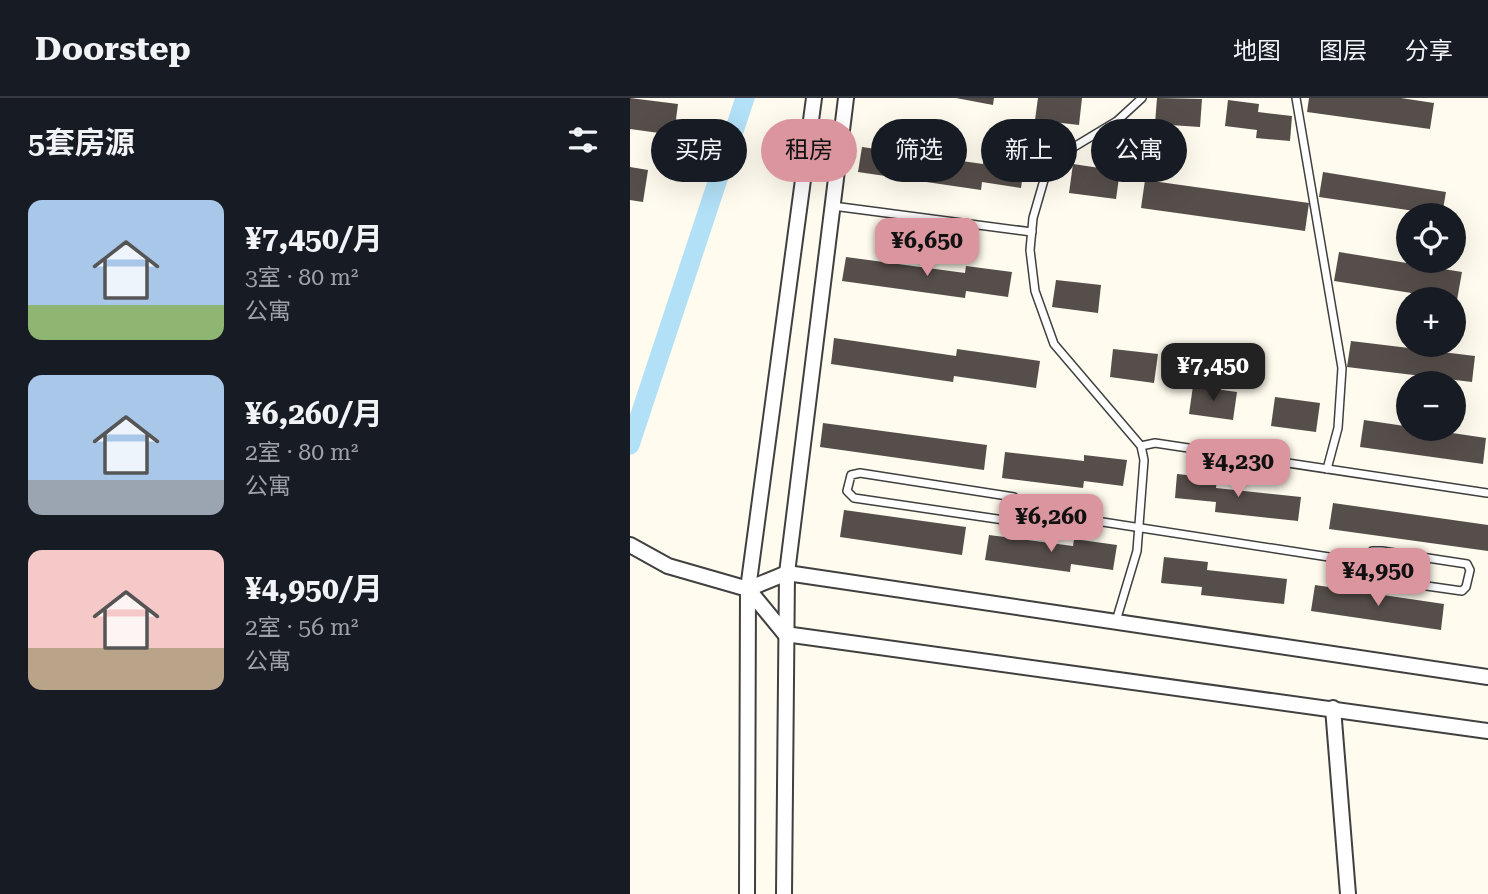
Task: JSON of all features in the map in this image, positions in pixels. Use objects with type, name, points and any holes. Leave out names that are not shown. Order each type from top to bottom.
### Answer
[{"type":"street","points":[[747,894],[748,589],[814,98]]},
{"type":"street","points":[[784,894],[787,573],[846,98]]},
{"type":"street","points":[[630,545],[668,566],[748,589],[785,635],[1488,731]]},
{"type":"street","points":[[748,589],[787,573],[1488,677]]},
{"type":"street","points":[[1333,708],[1348,894]]},
{"type":"lane","points":[[1116,621],[1137,551],[1144,460],[1141,446],[1054,344],[1035,291],[1030,250],[1044,180],[1064,153],[1117,121],[1142,98]]},
{"type":"lane","points":[[1296,98],[1342,368],[1338,428],[1327,469]]},
{"type":"lane","points":[[832,205],[1032,232]]},
{"type":"lane","points":[[1141,446],[1155,443],[1487,493]]},
{"type":"lane","points":[[860,473],[1014,497],[1019,509],[1013,519],[1004,520],[854,498],[847,491],[851,475],[860,473]]},
{"type":"lane","points":[[1019,509],[1361,562],[1368,559],[1372,551],[1382,551],[1467,564],[1470,570],[1462,592],[1370,578],[1363,573],[1361,562]]},
{"type":"building","points":[[630,98],[678,104],[676,119],[651,119],[651,132],[630,129]]},
{"type":"building","points":[[956,98],[994,98],[993,105]]},
{"type":"building","points":[[1038,98],[1082,98],[1079,125],[1077,119],[1035,119]]},
{"type":"building","points":[[1157,98],[1202,99],[1200,127],[1187,126],[1187,119],[1155,119]]},
{"type":"building","points":[[1309,98],[1401,98],[1434,103],[1430,129],[1307,112]]},
{"type":"building","points":[[1228,100],[1259,104],[1258,112],[1292,116],[1290,141],[1256,138],[1257,130],[1225,126]]},
{"type":"building","points":[[862,147],[871,148],[871,174],[858,172]]},
{"type":"building","points":[[967,162],[981,164],[981,190],[926,182],[967,182]]},
{"type":"building","points":[[1077,165],[1091,167],[1091,182],[1118,182],[1116,199],[1069,193],[1071,182],[1077,182]]},
{"type":"building","points":[[630,167],[648,170],[643,202],[630,200]]},
{"type":"building","points":[[1323,172],[1446,192],[1444,203],[1396,203],[1396,208],[1319,197]]},
{"type":"building","points":[[982,182],[1022,182],[1021,188]]},
{"type":"building","points":[[1145,182],[1309,203],[1305,231],[1141,208]]},
{"type":"building","points":[[1339,252],[1396,261],[1396,273],[1462,273],[1459,287],[1396,287],[1396,291],[1334,281]]},
{"type":"building","points":[[846,257],[965,273],[966,266],[1012,272],[1008,297],[966,291],[965,298],[842,281]]},
{"type":"building","points":[[1056,280],[1101,285],[1098,313],[1052,307]]},
{"type":"building","points":[[834,338],[956,356],[957,349],[1040,361],[1036,388],[954,376],[953,382],[831,364]]},
{"type":"building","points":[[1351,341],[1396,346],[1396,357],[1475,356],[1472,382],[1466,381],[1466,371],[1396,373],[1347,367]]},
{"type":"building","points":[[1113,349],[1158,354],[1154,383],[1110,377]]},
{"type":"building","points":[[1193,386],[1237,392],[1233,420],[1189,414]]},
{"type":"building","points":[[1275,397],[1320,403],[1316,432],[1271,426]]},
{"type":"building","points":[[1364,420],[1396,425],[1396,441],[1466,441],[1466,435],[1486,438],[1483,464],[1360,447]]},
{"type":"building","points":[[823,423],[987,445],[984,470],[820,447]]},
{"type":"building","points":[[1005,452],[1084,461],[1084,455],[1127,460],[1123,486],[1084,481],[1083,488],[1002,478]]},
{"type":"building","points":[[1177,474],[1217,478],[1216,488],[1301,497],[1298,521],[1215,512],[1216,502],[1175,498]]},
{"type":"building","points":[[1333,503],[1488,525],[1488,551],[1329,529]]},
{"type":"building","points":[[844,510],[966,527],[962,555],[840,537]]},
{"type":"building","points":[[989,535],[1073,546],[1074,539],[1117,545],[1113,570],[1071,564],[1070,572],[985,560]]},
{"type":"building","points":[[1164,557],[1208,562],[1207,570],[1287,579],[1284,604],[1201,595],[1202,587],[1161,583]]},
{"type":"building","points":[[1315,585],[1444,604],[1441,630],[1311,611]]},
{"type":"waterway","points":[[630,445],[745,98]]}]
